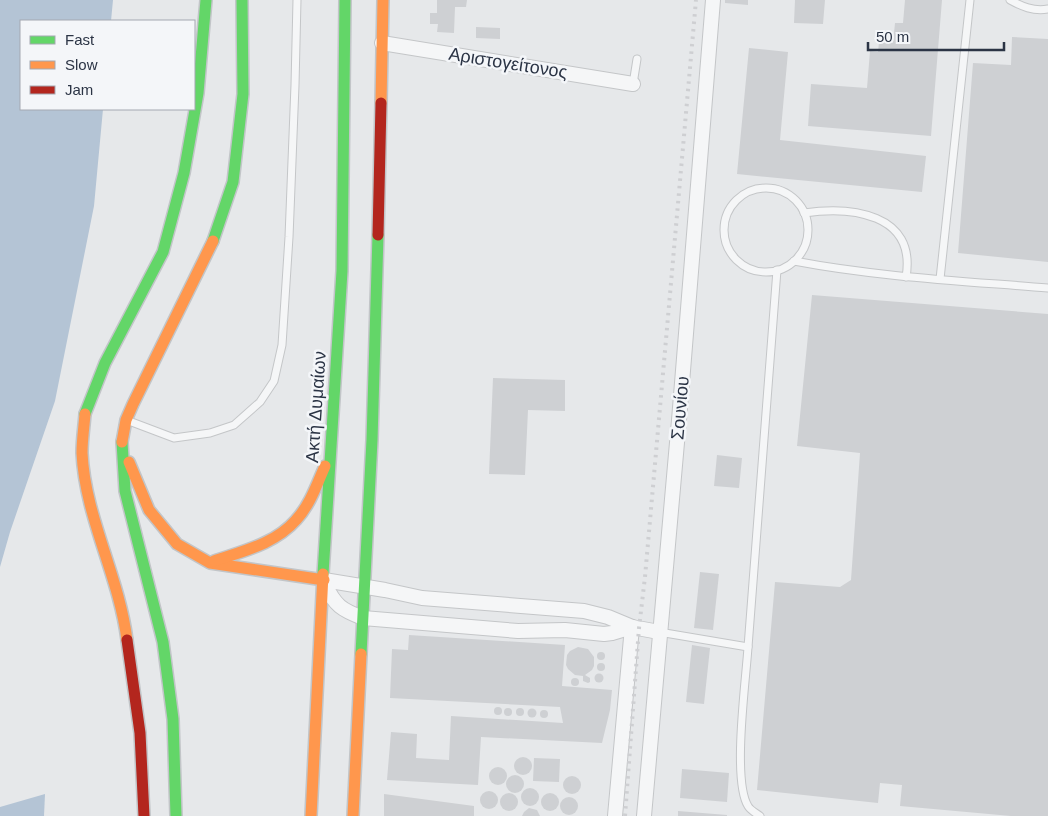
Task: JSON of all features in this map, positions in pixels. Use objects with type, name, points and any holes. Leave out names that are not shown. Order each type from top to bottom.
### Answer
[{"type":"main road","points":[[144,816],[140,733],[126,631],[87,489],[82,452],[85,414],[105,363],[163,252],[184,173],[197,102],[206,0]]},
{"type":"main road","points":[[176,816],[174,719],[163,642],[125,491],[121,445],[126,420],[211,248],[232,182],[243,94],[242,0]]},
{"type":"main road","name":"Ακτή Δυμαίων","points":[[311,816],[342,271],[345,0]]},
{"type":"main road","points":[[354,816],[377,304],[383,0]]},
{"type":"main road","points":[[121,445],[149,510],[177,544],[210,563],[324,580]]},
{"type":"main road","points":[[210,563],[267,543],[293,525],[305,508],[330,456]]},
{"type":"street","name":"Σουνίου","points":[[644,816],[679,420],[713,0]]},
{"type":"street","name":"Αριστογείτονος","points":[[382,43],[633,84]]},
{"type":"street","points":[[324,580],[332,599],[346,612],[363,618],[518,631],[565,630],[604,634],[632,627]]},
{"type":"street","points":[[324,580],[422,598],[584,611],[608,617],[632,627],[659,632]]},
{"type":"street","points":[[518,631],[520,606]]},
{"type":"street","points":[[615,816],[632,627]]},
{"type":"lane","points":[[126,420],[174,438],[210,433],[234,425],[260,402],[274,381],[282,345],[288,256],[297,0]]},
{"type":"lane","points":[[940,279],[970,0]]},
{"type":"lane","points":[[1010,0],[1024,7],[1048,9]]},
{"type":"lane","points":[[633,84],[637,59]]},
{"type":"lane","points":[[766,188],[784,193],[793,198],[804,213],[807,223],[806,239],[801,253],[794,261],[777,270],[768,272],[749,269],[734,258],[728,250],[724,231],[728,212],[733,204],[748,193],[766,188]]},
{"type":"lane","points":[[804,213],[828,211],[854,212],[872,216],[887,223],[905,246],[908,261],[906,276]]},
{"type":"lane","points":[[794,261],[832,269],[1048,288]]},
{"type":"lane","points":[[760,816],[748,807],[743,788],[740,763],[777,270]]},
{"type":"lane","points":[[659,632],[748,647]]},
{"type":"water","points":[[0,0],[113,0],[111,20],[20,20],[20,110],[103,110],[94,206],[55,401],[10,532],[0,567]]},
{"type":"water","points":[[45,794],[44,816],[0,816],[0,807]]},
{"type":"building","points":[[437,0],[467,0],[466,7],[455,7],[454,33],[437,32],[438,24],[430,24],[430,13],[437,13]]},
{"type":"building","points":[[725,0],[748,0],[748,5],[725,3]]},
{"type":"building","points":[[795,0],[825,0],[823,24],[794,23]]},
{"type":"building","points":[[905,0],[942,0],[931,136],[808,126],[811,84],[867,88],[870,51],[878,52],[879,42],[893,43],[895,23],[903,23]]},
{"type":"building","points":[[476,27],[500,28],[500,39],[476,38]]},
{"type":"building","points":[[1012,37],[1048,39],[1048,262],[958,253],[973,63],[1011,65]]},
{"type":"building","points":[[749,48],[788,52],[780,140],[926,156],[922,192],[737,174]]},
{"type":"building","points":[[812,295],[1048,314],[1048,816],[1011,816],[900,806],[902,785],[880,783],[878,803],[757,790],[775,582],[840,587],[851,580],[860,453],[797,446]]},
{"type":"building","points":[[493,378],[565,380],[565,411],[528,410],[525,475],[489,474]]},
{"type":"building","points":[[717,455],[742,458],[739,488],[714,486]]},
{"type":"building","points":[[700,572],[719,574],[713,630],[694,628]]},
{"type":"building","points":[[409,635],[565,645],[562,686],[612,690],[610,710],[602,743],[481,737],[478,785],[387,780],[391,732],[417,734],[416,758],[449,760],[451,716],[563,723],[560,707],[390,698],[392,649],[408,650]]},
{"type":"building","points":[[692,645],[710,648],[704,704],[686,702]]},
{"type":"building","points":[[578,647],[588,649],[594,657],[592,670],[585,675],[590,678],[588,683],[583,681],[583,676],[575,675],[566,665],[567,655]]},
{"type":"building","points":[[601,652],[605,656],[601,660],[597,656]]},
{"type":"building","points":[[601,663],[605,667],[601,671],[597,667]]},
{"type":"building","points":[[599,674],[603,678],[599,682],[595,678]]},
{"type":"building","points":[[575,678],[579,682],[575,686],[571,682]]},
{"type":"building","points":[[498,707],[502,711],[498,715],[494,711]]},
{"type":"building","points":[[508,708],[512,712],[508,716],[504,712]]},
{"type":"building","points":[[520,708],[524,712],[520,716],[516,712]]},
{"type":"building","points":[[532,709],[536,713],[532,717],[528,713]]},
{"type":"building","points":[[544,710],[548,714],[544,718],[540,714]]},
{"type":"building","points":[[523,757],[529,760],[532,766],[529,772],[523,775],[517,772],[514,766],[517,760]]},
{"type":"building","points":[[534,758],[560,759],[559,782],[533,781]]},
{"type":"building","points":[[498,767],[504,770],[507,776],[504,782],[498,785],[492,782],[489,776],[492,770]]},
{"type":"building","points":[[682,769],[729,773],[727,802],[680,798]]},
{"type":"building","points":[[515,775],[521,778],[524,784],[521,790],[515,793],[509,790],[506,784],[509,778]]},
{"type":"building","points":[[572,776],[578,779],[581,785],[578,791],[572,794],[566,791],[563,785],[566,779]]},
{"type":"building","points":[[530,788],[536,791],[539,797],[536,803],[530,806],[524,803],[521,797],[524,791]]},
{"type":"building","points":[[489,791],[495,794],[498,800],[495,806],[489,809],[483,806],[480,800],[483,794]]},
{"type":"building","points":[[509,793],[515,796],[518,802],[515,808],[509,811],[503,808],[500,802],[503,796]]},
{"type":"building","points":[[550,793],[556,796],[559,802],[556,808],[550,811],[544,808],[541,802],[544,796]]},
{"type":"building","points":[[384,794],[474,806],[474,816],[384,816]]},
{"type":"building","points":[[569,797],[575,800],[578,806],[575,812],[569,815],[563,812],[560,806],[563,800]]},
{"type":"building","points":[[529,808],[537,810],[540,816],[522,816]]},
{"type":"building","points":[[678,811],[727,815],[727,816],[678,816]]},
{"type":"railway","points":[[625,816],[639,628],[696,0]]},
{"type":"traffic: fast","points":[[85,414],[105,363],[163,252],[184,173],[198,93],[206,0]]},
{"type":"traffic: fast","points":[[213,241],[233,182],[243,94],[242,0]]},
{"type":"traffic: fast","points":[[323,574],[342,271],[345,0]]},
{"type":"traffic: fast","points":[[361,654],[372,440],[378,235]]},
{"type":"traffic: fast","points":[[122,442],[125,491],[163,642],[173,719],[176,816]]},
{"type":"traffic: slow","points":[[381,103],[383,0]]},
{"type":"traffic: slow","points":[[122,442],[126,420],[133,404],[213,241]]},
{"type":"traffic: slow","points":[[85,414],[82,453],[84,477],[95,523],[117,593],[127,640]]},
{"type":"traffic: slow","points":[[129,462],[149,510],[177,544],[210,563],[324,580]]},
{"type":"traffic: slow","points":[[214,561],[258,546],[288,528],[305,508],[325,466]]},
{"type":"traffic: slow","points":[[311,816],[323,574]]},
{"type":"traffic: slow","points":[[353,816],[361,654]]},
{"type":"traffic: jam","points":[[378,235],[381,103]]},
{"type":"traffic: jam","points":[[127,640],[140,733],[144,816]]}]
